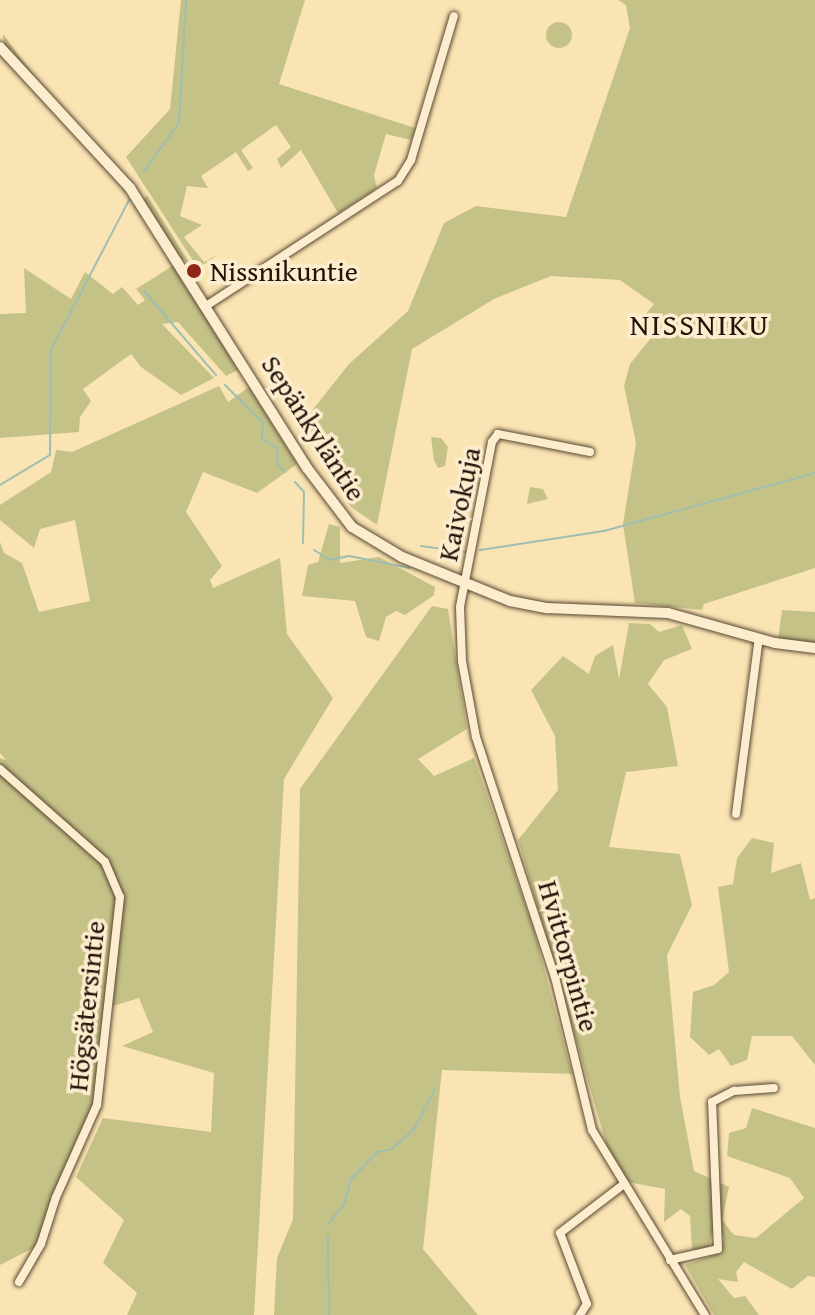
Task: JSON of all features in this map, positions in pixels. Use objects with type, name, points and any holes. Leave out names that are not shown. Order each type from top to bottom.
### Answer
[{"type":"street","points":[[206,306],[398,181],[422,128],[454,16]]},
{"type":"street","name":"Sepänkyläntie","points":[[0,47],[123,178],[341,517],[382,547],[464,584],[533,607],[668,613],[759,638],[815,648]]},
{"type":"street","name":"Kaivokuja","points":[[464,584],[481,514],[483,478],[498,434],[590,452]]},
{"type":"street","name":"Hvittorpintie","points":[[464,584],[460,624],[473,725],[555,977],[592,1130],[705,1315]]},
{"type":"street","points":[[736,814],[759,638]]},
{"type":"street","name":"Högsätersintie","points":[[0,769],[105,862],[120,897],[97,1105],[56,1197],[41,1244],[19,1282]]},
{"type":"street","points":[[670,1260],[718,1249],[712,1102],[734,1091],[774,1088]]},
{"type":"street","points":[[580,1315],[587,1304],[560,1233],[624,1184]]},
{"type":"shaded area","points":[[181,0],[305,0],[279,84],[415,128],[411,140],[386,134],[374,175],[377,188],[338,213],[301,150],[281,168],[277,159],[291,147],[276,125],[241,150],[253,168],[248,171],[236,152],[201,176],[208,188],[187,186],[180,216],[202,225],[184,237],[204,262],[219,254],[200,267],[196,265],[126,157],[170,109]]},
{"type":"shaded area","points":[[618,0],[815,0],[815,568],[704,604],[702,610],[635,603],[623,524],[636,443],[624,386],[630,364],[659,328],[646,314],[654,304],[620,280],[551,276],[494,299],[412,349],[377,525],[351,507],[299,427],[349,364],[408,311],[444,223],[476,206],[566,217],[630,28],[626,5]]},
{"type":"shaded area","points":[[559,22],[568,26],[572,35],[568,44],[559,48],[550,44],[546,35],[550,26]]},
{"type":"shaded area","points":[[3,34],[32,73],[76,117],[4,46]]},
{"type":"shaded area","points":[[147,195],[192,267],[179,256],[143,200]]},
{"type":"shaded area","points":[[174,265],[238,370],[226,376],[178,322],[162,324],[214,378],[181,395],[141,367],[131,354],[83,389],[91,401],[80,417],[79,432],[0,438],[0,314],[26,313],[24,268],[71,299],[85,272],[113,294],[122,287],[138,305],[145,300],[136,289]]},
{"type":"shaded area","points":[[219,386],[228,402],[249,387],[297,464],[257,493],[203,472],[186,512],[222,566],[210,580],[213,588],[280,558],[287,634],[333,698],[284,779],[254,1315],[127,1315],[137,1293],[103,1263],[124,1220],[76,1177],[103,1118],[211,1132],[214,1073],[122,1046],[153,1032],[139,998],[110,1007],[103,1081],[41,1244],[0,1265],[0,758],[6,760],[0,753],[0,542],[4,553],[22,563],[39,612],[90,601],[75,520],[40,529],[34,548],[0,520],[0,505],[51,472],[56,450],[72,452]]},
{"type":"shaded area","points":[[431,437],[441,438],[448,447],[445,466],[438,468],[434,460]]},
{"type":"shaded area","points":[[530,487],[543,489],[548,499],[527,504]]},
{"type":"shaded area","points":[[329,524],[340,527],[340,563],[379,557],[435,587],[434,595],[405,615],[396,611],[386,617],[379,641],[366,637],[355,601],[302,596],[308,565],[318,562]]},
{"type":"shaded area","points":[[432,606],[448,609],[467,729],[418,759],[434,776],[474,758],[533,927],[572,1074],[442,1070],[423,1249],[478,1315],[274,1315],[277,1258],[293,1219],[300,789]]},
{"type":"shaded area","points":[[782,610],[815,612],[815,644],[778,639]]},
{"type":"shaded area","points":[[629,623],[650,624],[659,632],[682,625],[692,649],[664,660],[648,684],[667,707],[678,766],[626,772],[609,847],[680,854],[692,905],[667,955],[680,1097],[694,1171],[729,1187],[722,1220],[734,1235],[756,1238],[804,1198],[790,1178],[727,1156],[729,1133],[746,1128],[752,1108],[815,1128],[815,1277],[808,1276],[792,1289],[744,1262],[736,1272],[738,1282],[718,1279],[734,1298],[745,1296],[759,1315],[714,1315],[685,1265],[720,1253],[724,1238],[712,1233],[708,1251],[692,1249],[690,1216],[681,1209],[664,1222],[665,1189],[627,1182],[608,1150],[518,840],[558,790],[555,736],[531,690],[563,656],[589,674],[595,656],[613,645],[619,679]]},
{"type":"shaded area","points":[[752,838],[774,843],[771,873],[801,863],[810,900],[815,898],[815,1065],[792,1036],[752,1036],[747,1060],[731,1066],[719,1049],[709,1055],[690,1037],[693,992],[714,985],[729,972],[718,887],[733,884],[737,858]]},
{"type":"waterway","points":[[144,171],[179,123],[186,0]]},
{"type":"waterway","points":[[0,485],[50,455],[51,350],[129,200]]},
{"type":"waterway","points":[[144,291],[216,375]]},
{"type":"waterway","points":[[225,385],[263,423],[262,439],[277,448],[278,465],[285,472]]},
{"type":"waterway","points":[[480,550],[604,531],[815,473]]},
{"type":"waterway","points":[[295,482],[304,492],[303,543]]},
{"type":"waterway","points":[[421,546],[466,552]]},
{"type":"waterway","points":[[314,550],[330,560],[349,556],[410,568]]},
{"type":"waterway","points":[[328,1224],[344,1204],[351,1179],[377,1152],[392,1149],[414,1129],[435,1089]]},
{"type":"waterway","points":[[328,1236],[329,1315]]},
{"type":"place","name":"Nissnikuntie","points":[[194,271]]},
{"type":"district","name":"NISSNIKU","points":[[700,324]]}]
